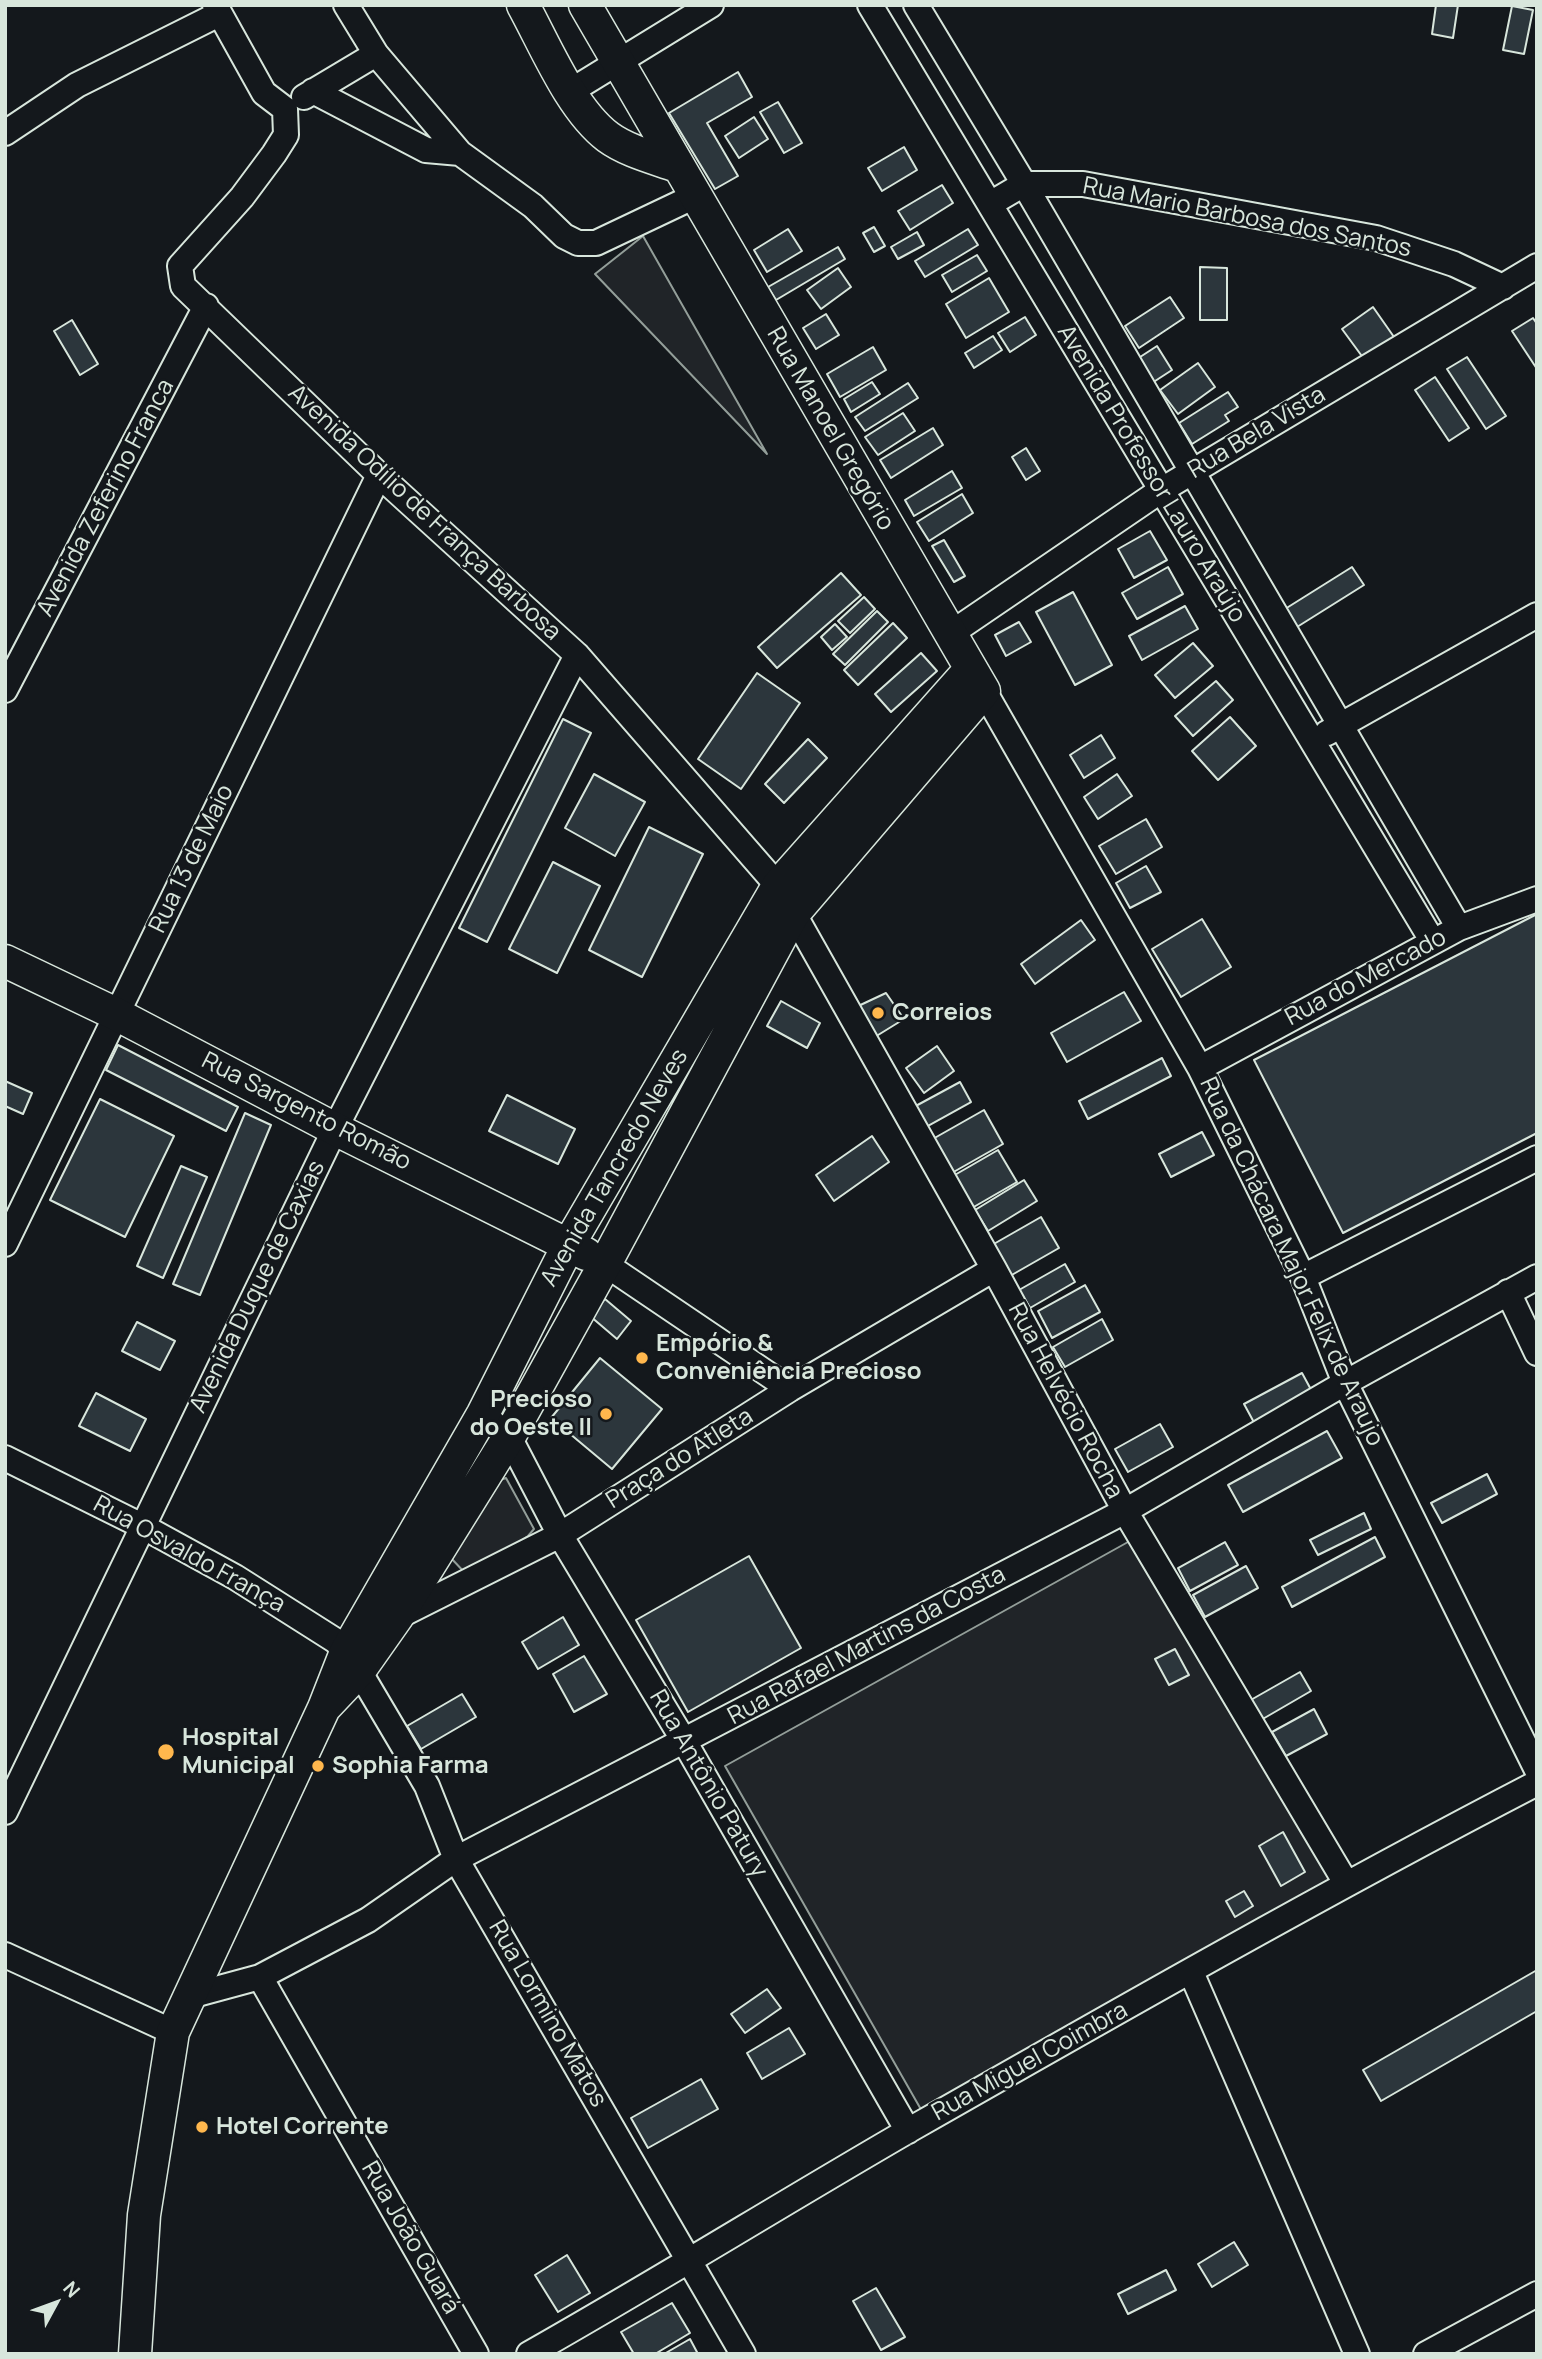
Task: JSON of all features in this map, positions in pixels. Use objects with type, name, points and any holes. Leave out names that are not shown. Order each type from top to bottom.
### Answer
[{"type":"main road","points":[[523,5],[571,91],[606,136],[620,145],[677,166]]},
{"type":"main road","name":"Rua Manoel Gregório","points":[[585,5],[977,681]]},
{"type":"main road","name":"Avenida Tancredo Neves","points":[[135,2354],[144,2215],[173,2032],[324,1708],[352,1662],[483,1414],[569,1244],[778,886],[977,681]]},
{"type":"main road","name":"Avenida Tancredo Neves","points":[[352,1662],[397,1617],[509,1437],[793,914],[977,681]]},
{"type":"main road","name":"Rua Sargento Romão","points":[[5,961],[117,1014],[335,1129],[605,1264]]},
{"type":"street","points":[[346,5],[376,54],[460,153],[534,206],[564,236],[578,243],[596,243],[695,196]]},
{"type":"street","points":[[571,91],[711,5]]},
{"type":"street","name":"Avenida Professor Lauro Araújo","points":[[870,5],[1433,942]]},
{"type":"street","name":"Avenida Professor Lauro Araújo","points":[[916,5],[1024,184],[1460,928]]},
{"type":"street","points":[[5,133],[77,85],[217,10],[264,93],[285,109],[376,54]]},
{"type":"street","points":[[313,91],[426,150],[460,153]]},
{"type":"street","name":"Avenida Odílio de França Barbosa","points":[[285,109],[286,135],[242,197],[180,266],[183,286],[379,475],[577,655],[778,886],[793,914]]},
{"type":"street","points":[[990,204],[1024,184]]},
{"type":"street","name":"Rua Mario Barbosa dos Santos","points":[[1024,184],[1083,184],[1376,238],[1454,264],[1503,287]]},
{"type":"street","name":"Rua Bela Vista","points":[[950,634],[1160,491],[1537,267]]},
{"type":"street","name":"Avenida Zeferino Franca","points":[[5,690],[206,306]]},
{"type":"street","name":"Rua 13 de Maio","points":[[5,1244],[379,475]]},
{"type":"street","points":[[1313,742],[1537,615]]},
{"type":"street","name":"Avenida Duque de Caxias","points":[[5,1812],[335,1129],[577,655]]},
{"type":"street","name":"Rua da Chácara Major Felix de Araujo","points":[[977,681],[1200,1068],[1303,1277],[1345,1383],[1534,1756]]},
{"type":"street","name":"Rua do Mercado","points":[[1200,1068],[1460,928],[1537,899]]},
{"type":"street","name":"Rua Helvécio Rocha","points":[[793,914],[994,1269],[1125,1511],[1346,1883]]},
{"type":"street","points":[[1303,1277],[1537,1158]]},
{"type":"street","points":[[605,1264],[790,1389]]},
{"type":"street","name":"Praça do Atleta","points":[[397,1617],[560,1535],[790,1389],[994,1269]]},
{"type":"street","name":"Rua Rafael Martins da Costa","points":[[190,1996],[260,1977],[368,1920],[456,1859],[1125,1511],[1345,1383],[1537,1277]]},
{"type":"street","points":[[1508,1292],[1537,1353]]},
{"type":"street","points":[[483,1414],[509,1437]]},
{"type":"street","name":"Rua Antônio Patury","points":[[509,1437],[560,1535],[684,1741],[908,2131]]},
{"type":"street","name":"Rua Osvaldo França","points":[[5,1458],[142,1526],[323,1631],[352,1662]]},
{"type":"street","name":"Rua Lormino Matos","points":[[352,1662],[427,1786],[456,1859],[743,2354]]},
{"type":"street","name":"Rua Miguel Coimbra","points":[[529,2354],[691,2262],[908,2131],[1346,1883],[1537,1783]]},
{"type":"street","points":[[5,1955],[173,2032]]},
{"type":"street","points":[[1191,1972],[1357,2354]]},
{"type":"street","name":"Rua João Guará","points":[[260,1977],[476,2354]]},
{"type":"street","points":[[1426,2354],[1537,2294]]},
{"type":"shaded area","points":[[643,236],[767,454],[595,274]]},
{"type":"shaded area","points":[[506,1478],[534,1529],[528,1536],[467,1575],[449,1556],[497,1481]]},
{"type":"shaded area","points":[[1137,1537],[1338,1881],[923,2113],[725,1766]]},
{"type":"building","points":[[1436,5],[1458,5],[1453,38],[1432,34]]},
{"type":"building","points":[[1512,6],[1533,10],[1524,54],[1503,50]]},
{"type":"building","points":[[738,72],[752,97],[707,123],[738,176],[715,189],[669,113]]},
{"type":"building","points":[[778,102],[802,143],[784,153],[760,112]]},
{"type":"building","points":[[754,117],[768,139],[739,158],[725,136]]},
{"type":"building","points":[[904,147],[917,170],[882,191],[868,168]]},
{"type":"building","points":[[942,185],[953,203],[910,230],[898,211]]},
{"type":"building","points":[[874,227],[885,246],[874,252],[863,233]]},
{"type":"building","points":[[788,229],[802,251],[767,272],[754,250]]},
{"type":"building","points":[[968,229],[978,245],[925,277],[915,261]]},
{"type":"building","points":[[917,232],[924,245],[898,259],[891,247]]},
{"type":"building","points":[[838,247],[845,259],[776,300],[768,287]]},
{"type":"building","points":[[977,255],[987,271],[952,292],[942,275]]},
{"type":"building","points":[[1200,267],[1227,268],[1227,320],[1200,320]]},
{"type":"building","points":[[838,268],[851,287],[821,309],[807,290]]},
{"type":"building","points":[[989,278],[1009,312],[966,338],[946,304]]},
{"type":"building","points":[[1170,297],[1184,318],[1139,348],[1125,326]]},
{"type":"building","points":[[1373,307],[1394,337],[1364,359],[1342,329]]},
{"type":"building","points":[[826,314],[839,335],[816,349],[803,328]]},
{"type":"building","points":[[1025,317],[1036,335],[1010,352],[998,333]]},
{"type":"building","points":[[1533,318],[1537,324],[1537,369],[1512,331]]},
{"type":"building","points":[[72,320],[98,364],[80,375],[54,331]]},
{"type":"building","points":[[993,336],[1002,350],[974,368],[965,353]]},
{"type":"building","points":[[1157,346],[1172,370],[1152,383],[1137,359]]},
{"type":"building","points":[[873,347],[886,370],[840,397],[827,374]]},
{"type":"building","points":[[1467,357],[1506,416],[1486,429],[1447,369]]},
{"type":"building","points":[[1198,363],[1215,387],[1178,414],[1160,390]]},
{"type":"building","points":[[1435,377],[1469,428],[1449,441],[1415,390]]},
{"type":"building","points":[[872,382],[880,394],[851,412],[844,399]]},
{"type":"building","points":[[908,383],[918,398],[865,431],[855,417]]},
{"type":"building","points":[[1228,392],[1238,407],[1225,415],[1229,421],[1192,444],[1179,423]]},
{"type":"building","points":[[903,413],[915,431],[878,455],[865,437]]},
{"type":"building","points":[[933,428],[943,445],[891,478],[880,460]]},
{"type":"building","points":[[1026,448],[1040,471],[1026,480],[1012,457]]},
{"type":"building","points":[[952,471],[962,488],[914,516],[905,500]]},
{"type":"building","points":[[962,494],[973,513],[929,541],[917,522]]},
{"type":"building","points":[[1150,531],[1167,560],[1134,578],[1118,549]]},
{"type":"building","points":[[944,540],[965,576],[954,582],[932,546]]},
{"type":"building","points":[[1168,567],[1183,594],[1137,619],[1122,593]]},
{"type":"building","points":[[1352,567],[1364,585],[1297,627],[1285,609]]},
{"type":"building","points":[[841,573],[861,595],[777,668],[758,647]]},
{"type":"building","points":[[1073,592],[1112,665],[1075,685],[1036,612]]},
{"type":"building","points":[[864,597],[875,609],[850,633],[838,621]]},
{"type":"building","points":[[1185,606],[1198,629],[1142,660],[1129,636]]},
{"type":"building","points":[[877,611],[888,622],[845,665],[833,654]]},
{"type":"building","points":[[1019,622],[1031,642],[1006,656],[995,635]]},
{"type":"building","points":[[893,623],[907,638],[858,685],[844,670]]},
{"type":"building","points":[[835,624],[847,637],[832,650],[821,637]]},
{"type":"building","points":[[1193,643],[1213,666],[1175,698],[1155,675]]},
{"type":"building","points":[[921,653],[937,671],[891,712],[875,694]]},
{"type":"building","points":[[757,673],[800,703],[741,789],[698,759]]},
{"type":"building","points":[[1216,681],[1233,700],[1193,736],[1175,716]]},
{"type":"building","points":[[1230,717],[1256,746],[1218,780],[1192,751]]},
{"type":"building","points":[[563,719],[591,733],[487,942],[459,928]]},
{"type":"building","points":[[1101,735],[1115,758],[1084,778],[1070,755]]},
{"type":"building","points":[[808,739],[827,758],[784,803],[765,784]]},
{"type":"building","points":[[594,774],[645,802],[615,856],[565,828]]},
{"type":"building","points":[[1117,774],[1132,796],[1098,819],[1084,797]]},
{"type":"building","points":[[1146,819],[1162,847],[1116,874],[1099,846]]},
{"type":"building","points":[[649,827],[703,854],[642,977],[589,950]]},
{"type":"building","points":[[553,862],[600,886],[557,973],[509,949]]},
{"type":"building","points":[[1146,866],[1161,892],[1130,908],[1116,883]]},
{"type":"building","points":[[1537,914],[1537,1133],[1343,1233],[1254,1060]]},
{"type":"building","points":[[1202,919],[1231,967],[1181,997],[1152,949]]},
{"type":"building","points":[[1081,920],[1095,940],[1035,984],[1021,964]]},
{"type":"building","points":[[1124,992],[1141,1021],[1067,1062],[1051,1033]]},
{"type":"building","name":"Correios","points":[[886,993],[904,1019],[870,1040],[854,1008]]},
{"type":"building","points":[[781,1001],[820,1023],[807,1048],[767,1026]]},
{"type":"building","points":[[118,1045],[238,1107],[226,1131],[106,1070]]},
{"type":"building","points":[[937,1046],[954,1071],[924,1093],[906,1068]]},
{"type":"building","points":[[1162,1058],[1171,1076],[1088,1119],[1079,1101]]},
{"type":"building","points":[[5,1081],[32,1093],[23,1114],[5,1106]]},
{"type":"building","points":[[960,1082],[971,1102],[924,1128],[912,1108]]},
{"type":"building","points":[[507,1095],[575,1129],[558,1164],[489,1131]]},
{"type":"building","points":[[100,1099],[174,1136],[125,1237],[50,1200]]},
{"type":"building","points":[[984,1110],[1003,1144],[950,1174],[931,1140]]},
{"type":"building","points":[[245,1113],[271,1125],[200,1295],[173,1284]]},
{"type":"building","points":[[1202,1132],[1214,1155],[1171,1177],[1159,1154]]},
{"type":"building","points":[[872,1136],[889,1162],[834,1201],[816,1175]]},
{"type":"building","points":[[998,1150],[1017,1182],[972,1208],[953,1176]]},
{"type":"building","points":[[181,1166],[207,1177],[163,1278],[137,1266]]},
{"type":"building","points":[[1024,1180],[1037,1201],[988,1231],[975,1210]]},
{"type":"building","points":[[1041,1217],[1059,1248],[1010,1276],[992,1245]]},
{"type":"building","points":[[1065,1264],[1075,1282],[1030,1308],[1019,1290]]},
{"type":"building","points":[[1085,1285],[1100,1312],[1052,1338],[1038,1311]]},
{"type":"building","points":[[605,1299],[631,1321],[617,1339],[590,1316]]},
{"type":"building","points":[[1102,1319],[1113,1340],[1065,1367],[1053,1347]]},
{"type":"building","points":[[137,1322],[175,1341],[160,1370],[122,1351]]},
{"type":"building","name":"Precioso do Oeste II","points":[[600,1358],[662,1409],[612,1469],[551,1418]]},
{"type":"building","points":[[1302,1373],[1315,1397],[1257,1428],[1244,1404]]},
{"type":"building","points":[[96,1393],[146,1419],[130,1451],[79,1426]]},
{"type":"building","points":[[1160,1424],[1173,1447],[1128,1472],[1115,1449]]},
{"type":"building","points":[[1327,1431],[1342,1458],[1243,1512],[1228,1485]]},
{"type":"building","points":[[1487,1474],[1497,1494],[1442,1523],[1431,1503]]},
{"type":"building","points":[[1364,1513],[1371,1529],[1318,1555],[1310,1540]]},
{"type":"building","points":[[1375,1537],[1385,1557],[1292,1607],[1282,1587]]},
{"type":"building","points":[[1225,1542],[1238,1565],[1190,1591],[1178,1568]]},
{"type":"building","points":[[749,1556],[801,1648],[688,1712],[636,1620]]},
{"type":"building","points":[[1246,1566],[1258,1588],[1205,1617],[1193,1595]]},
{"type":"building","points":[[563,1617],[579,1645],[538,1669],[522,1642]]},
{"type":"building","points":[[1175,1649],[1189,1675],[1169,1685],[1155,1659]]},
{"type":"building","points":[[584,1656],[607,1694],[574,1712],[553,1674]]},
{"type":"building","points":[[1300,1672],[1311,1691],[1261,1720],[1249,1701]]},
{"type":"building","points":[[462,1694],[476,1717],[421,1749],[407,1726]]},
{"type":"building","points":[[1314,1709],[1327,1734],[1286,1756],[1272,1732]]},
{"type":"building","points":[[1283,1832],[1305,1872],[1281,1886],[1259,1846]]},
{"type":"building","points":[[1244,1891],[1253,1906],[1235,1917],[1226,1901]]},
{"type":"building","points":[[1537,1970],[1537,2011],[1381,2101],[1363,2070]]},
{"type":"building","points":[[767,1989],[781,2008],[745,2033],[731,2014]]},
{"type":"building","points":[[789,2028],[805,2054],[762,2079],[747,2053]]},
{"type":"building","points":[[701,2079],[718,2109],[648,2148],[631,2118]]},
{"type":"building","points":[[1234,2242],[1248,2265],[1212,2287],[1198,2264]]},
{"type":"building","points":[[567,2255],[590,2293],[558,2312],[535,2275]]},
{"type":"building","points":[[1166,2270],[1176,2290],[1128,2314],[1118,2294]]},
{"type":"building","points":[[876,2288],[905,2337],[881,2350],[853,2301]]},
{"type":"building","points":[[672,2303],[690,2333],[655,2354],[634,2354],[621,2332]]},
{"type":"building","points":[[690,2339],[698,2354],[664,2354]]},
{"type":"place","name":"Correios","points":[[878,1013]]},
{"type":"place","name":"Empório & Conveniência Precioso","points":[[642,1358]]},
{"type":"place","name":"Precioso do Oeste II","points":[[606,1414]]},
{"type":"place","name":"Hospital Municipal","points":[[166,1752]]},
{"type":"place","name":"Sophia Farma","points":[[318,1766]]},
{"type":"place","name":"Hotel Corrente","points":[[202,2127]]}]
